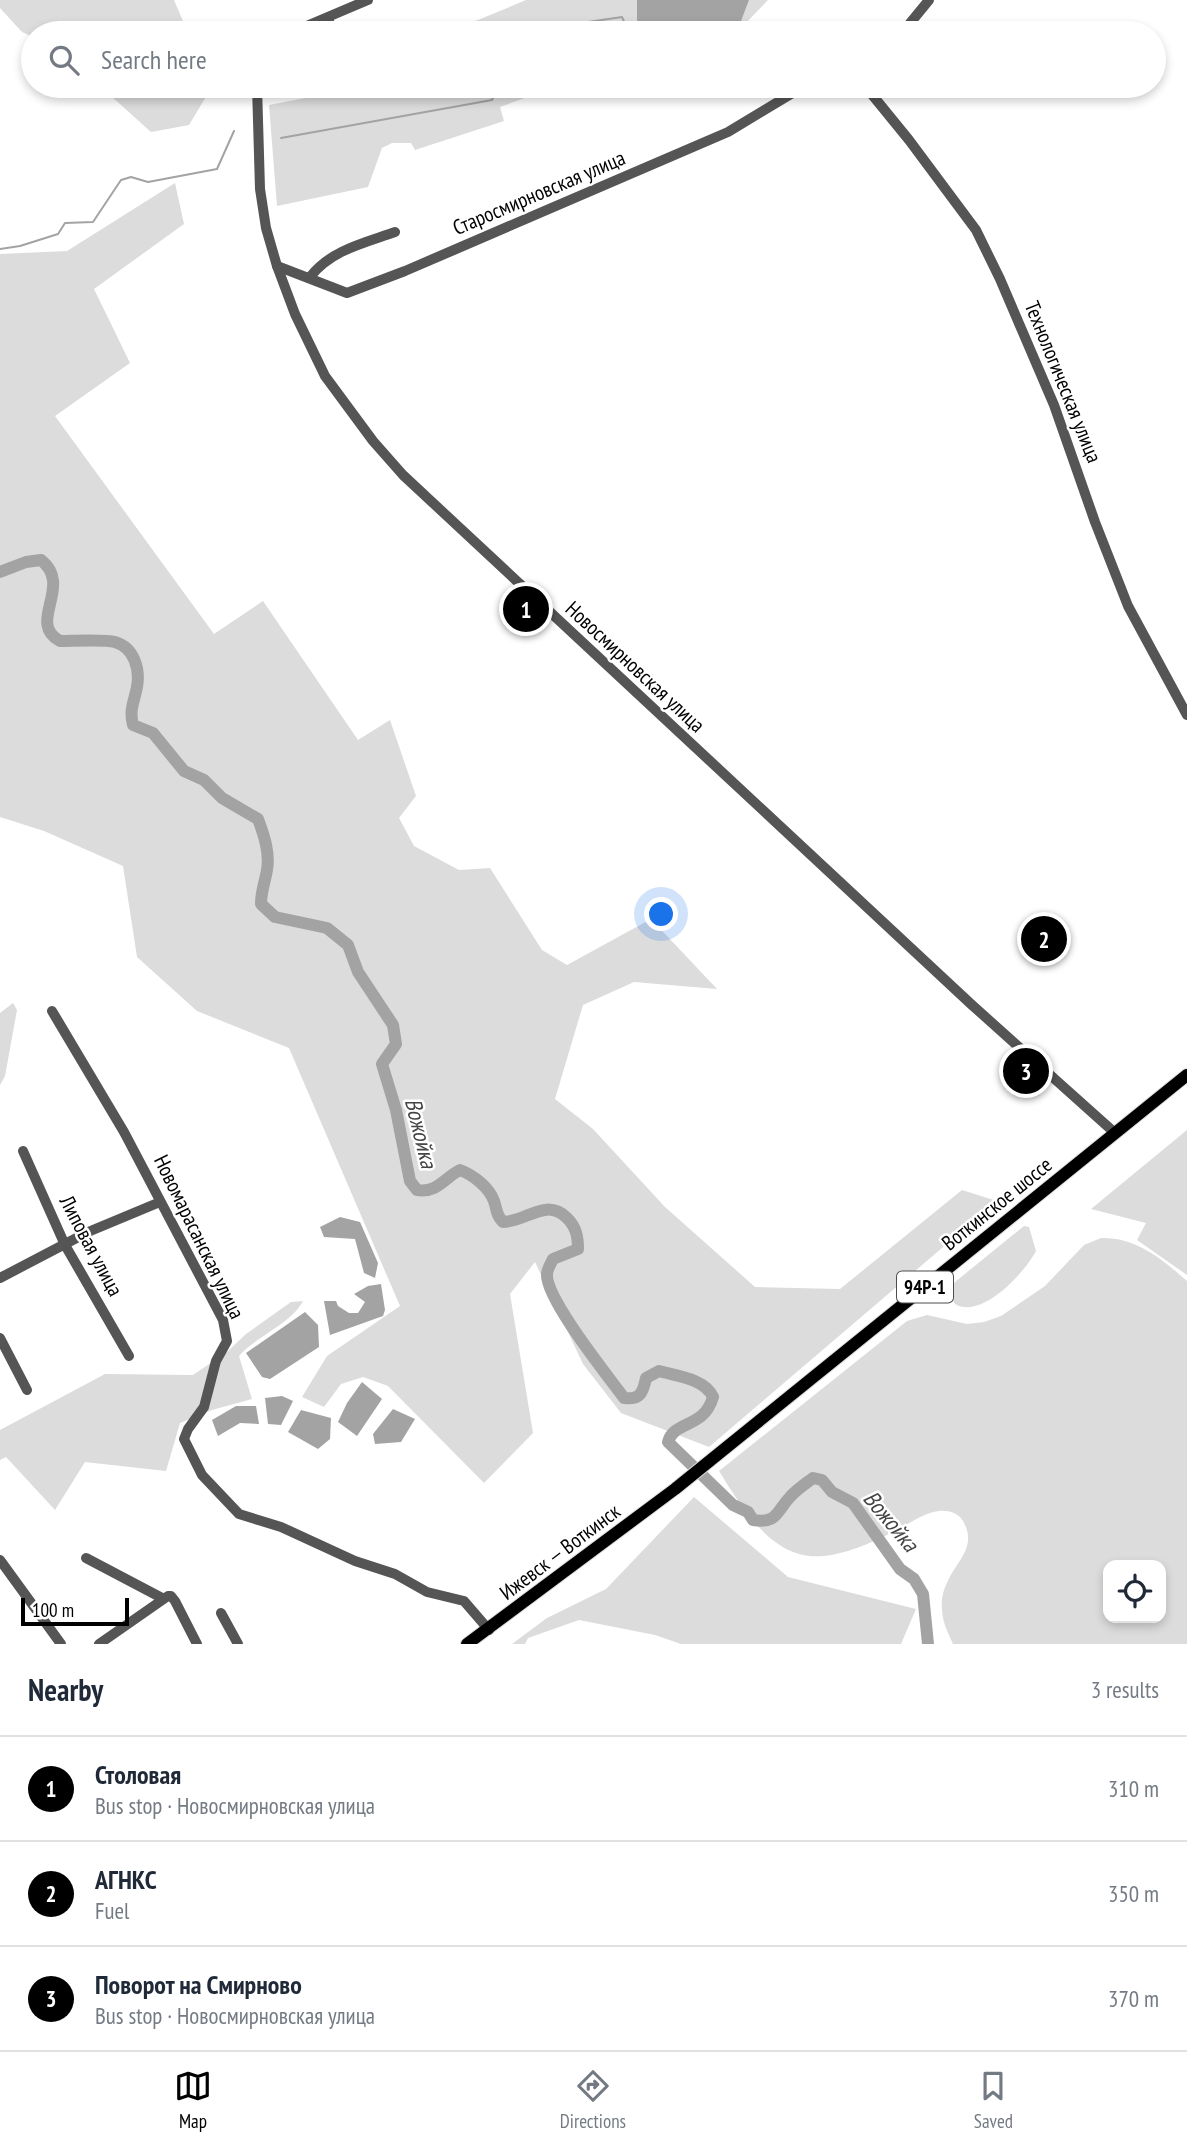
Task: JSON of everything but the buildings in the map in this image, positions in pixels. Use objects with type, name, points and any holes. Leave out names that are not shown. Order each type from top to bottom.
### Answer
[{"type":"main road","name":"Воткинское шоссе","points":[[675,1489],[1187,1075]]},
{"type":"main road","name":"Ижевск — Воткинск","points":[[467,1644],[675,1489]]},
{"type":"street","points":[[318,21],[368,0]]},
{"type":"street","points":[[912,21],[929,0]]},
{"type":"street","points":[[330,21],[347,9]]},
{"type":"street","name":"Новосмирновская улица","points":[[258,98],[260,189],[266,228],[277,266],[295,314],[325,376],[373,441],[403,475],[972,1005],[1115,1133]]},
{"type":"street","name":"Новосмирновская улица","points":[[258,105],[261,98]]},
{"type":"street","name":"Старосмирновская улица","points":[[277,266],[347,293],[405,271],[727,132],[784,98]]},
{"type":"street","name":"Технологическая улица","points":[[874,98],[976,230],[1054,405],[1128,606],[1187,715]]},
{"type":"street","points":[[310,277],[320,264],[339,252],[396,232]]},
{"type":"street","name":"Новомарасанская улица","points":[[52,1011],[124,1132],[223,1320],[227,1341],[216,1361],[204,1407],[184,1439],[202,1475],[239,1514],[281,1527],[355,1562],[395,1574],[427,1592],[464,1601],[489,1630]]},
{"type":"street","name":"Липовая улица","points":[[23,1152],[65,1245],[129,1356]]},
{"type":"street","points":[[0,1278],[88,1232],[160,1202]]},
{"type":"street","points":[[0,1338],[27,1390]]},
{"type":"street","points":[[86,1558],[167,1597],[197,1644]]},
{"type":"street","points":[[0,1560],[61,1644]]},
{"type":"street","points":[[99,1644],[167,1597]]},
{"type":"street","points":[[221,1613],[238,1644]]},
{"type":"shaded area","points":[[0,0],[174,0],[183,21],[21,21],[21,31],[0,8]]},
{"type":"shaded area","points":[[526,0],[768,0],[748,21],[474,21]]},
{"type":"shaded area","points":[[637,0],[749,0],[741,21],[637,20]]},
{"type":"shaded area","points":[[113,98],[205,98],[189,125],[151,132]]},
{"type":"shaded area","points":[[305,98],[525,98],[500,107],[504,121],[415,150],[411,143],[392,143],[382,148],[368,187],[277,206],[269,105]]},
{"type":"shaded area","points":[[175,183],[184,224],[94,289],[130,363],[55,416],[214,634],[263,601],[358,740],[390,720],[416,796],[399,818],[414,846],[459,870],[490,868],[542,950],[567,965],[651,919],[717,989],[634,982],[583,1005],[555,1099],[593,1129],[665,1207],[755,1287],[840,1289],[962,1190],[997,1201],[709,1447],[621,1413],[583,1364],[535,1262],[510,1294],[533,1433],[484,1483],[388,1386],[363,1377],[341,1384],[324,1407],[302,1397],[327,1356],[400,1306],[289,1048],[197,1011],[137,957],[123,866],[44,831],[0,817],[0,254],[67,251]]},
{"type":"shaded area","points":[[13,1003],[17,1010],[5,1076],[0,1085],[0,1013]]},
{"type":"shaded area","points":[[1187,1130],[1187,1275],[1137,1240],[1146,1223],[1091,1209]]},
{"type":"shaded area","points":[[340,1217],[360,1222],[378,1263],[375,1278],[364,1273],[355,1239],[324,1237],[320,1227]]},
{"type":"shaded area","points":[[1024,1226],[1029,1227],[1036,1251],[1013,1281],[990,1300],[966,1307],[955,1304],[949,1293],[955,1282]]},
{"type":"shaded area","points":[[1101,1238],[1137,1245],[1158,1257],[1187,1281],[1187,1644],[953,1644],[944,1622],[942,1603],[943,1592],[968,1541],[965,1525],[958,1515],[947,1511],[933,1512],[861,1546],[836,1554],[799,1554],[786,1549],[762,1531],[719,1471],[907,1321],[927,1315],[967,1324],[984,1322],[1001,1316],[1045,1286],[1084,1245]]},
{"type":"shaded area","points":[[381,1284],[385,1310],[383,1316],[330,1335],[324,1301],[336,1301],[338,1306],[349,1313],[358,1313],[365,1302],[354,1294],[368,1286]]},
{"type":"shaded area","points":[[303,1301],[283,1323],[239,1356],[252,1399],[212,1410],[180,1423],[166,1471],[85,1462],[55,1510],[6,1457],[0,1460],[0,1430],[105,1374],[193,1375],[291,1302]]},
{"type":"shaded area","points":[[305,1312],[318,1325],[319,1347],[270,1379],[262,1377],[246,1353]]},
{"type":"shaded area","points":[[362,1382],[382,1399],[357,1436],[338,1422]]},
{"type":"shaded area","points":[[282,1396],[293,1401],[281,1425],[268,1424],[265,1398]]},
{"type":"shaded area","points":[[236,1406],[256,1406],[259,1424],[240,1423],[218,1436],[212,1420]]},
{"type":"shaded area","points":[[393,1409],[415,1419],[401,1442],[375,1444],[373,1434]]},
{"type":"shaded area","points":[[301,1410],[331,1418],[330,1439],[318,1449],[288,1432]]},
{"type":"shaded area","points":[[694,1497],[788,1577],[916,1609],[901,1644],[681,1644],[655,1635],[579,1620],[528,1638],[525,1644],[512,1644],[547,1618],[606,1589]]},
{"type":"waterway","points":[[595,21],[622,17],[624,21]]},
{"type":"waterway","points":[[281,138],[493,98]]},
{"type":"waterway","points":[[0,249],[20,246],[58,234],[65,223],[93,222],[121,180],[131,177],[148,182],[217,169],[234,131]]},
{"type":"waterway","name":"Вожойка","points":[[0,572],[26,562],[41,560],[50,570],[53,581],[47,624],[51,633],[60,641],[115,642],[132,654],[138,674],[132,710],[133,725],[153,733],[184,771],[204,780],[222,798],[258,819],[268,857],[261,904],[275,917],[327,928],[348,945],[358,972],[393,1025],[396,1044],[382,1064],[396,1110],[410,1181],[417,1190],[436,1187],[460,1170],[484,1186],[503,1222],[544,1210],[559,1212],[567,1218],[576,1232],[578,1249],[553,1259],[547,1272],[549,1285],[566,1318],[624,1398],[637,1397],[646,1378],[659,1371],[690,1379],[704,1386],[713,1397],[709,1407],[696,1420],[676,1430],[668,1442],[733,1505],[748,1512],[753,1520],[772,1518],[792,1494],[813,1478],[822,1480],[832,1492],[853,1503],[900,1569],[914,1579],[923,1594],[928,1644]]},
{"type":"place","name":"Столовая","points":[[526,609]]},
{"type":"place","name":"АГНКС","points":[[1044,939]]},
{"type":"place","name":"Поворот на Смирново","points":[[1026,1071]]}]
